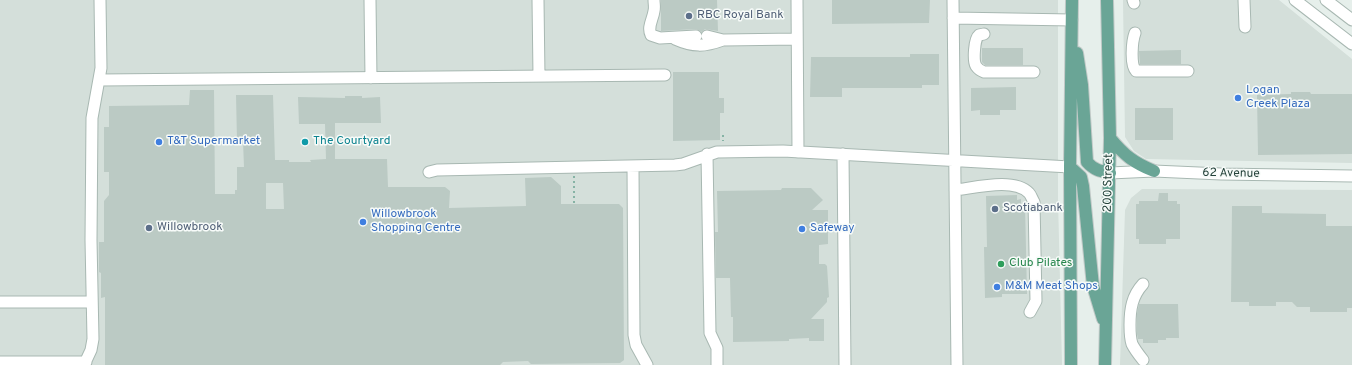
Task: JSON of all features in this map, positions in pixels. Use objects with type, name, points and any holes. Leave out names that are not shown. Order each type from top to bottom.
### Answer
[{"type":"main road","points":[[1071,365],[1070,167],[1072,0]]},
{"type":"main road","name":"200 Street","points":[[1105,365],[1110,173],[1107,0]]},
{"type":"main road","points":[[1072,20],[1082,84],[1088,162],[1091,167],[1110,173]]},
{"type":"main road","points":[[1110,138],[1131,160],[1154,171]]},
{"type":"main road","points":[[1070,167],[1081,177],[1093,286],[1106,331]]},
{"type":"street","points":[[0,362],[85,363],[91,350],[93,339],[91,217],[93,179],[92,118],[101,68],[100,0]]},
{"type":"street","points":[[370,0],[371,78]]},
{"type":"street","points":[[538,0],[539,76]]},
{"type":"street","points":[[654,0],[654,10],[649,31],[651,35],[655,37],[674,38],[702,36],[722,40],[797,39]]},
{"type":"street","points":[[797,0],[798,152]]},
{"type":"street","points":[[953,0],[957,365]]},
{"type":"street","points":[[1244,0],[1245,27]]},
{"type":"street","points":[[1295,0],[1352,44]]},
{"type":"street","points":[[1326,0],[1352,20]]},
{"type":"street","points":[[953,18],[1072,20]]},
{"type":"street","points":[[1135,33],[1132,40],[1133,67],[1136,71],[1188,71]]},
{"type":"street","points":[[984,34],[978,35],[975,40],[975,65],[979,70],[984,72],[1034,72]]},
{"type":"street","points":[[674,38],[688,45],[711,44],[722,40]]},
{"type":"street","points":[[100,80],[665,75]]},
{"type":"street","points":[[430,172],[437,170],[675,165],[683,164],[707,154],[726,151],[843,154],[1070,167]]},
{"type":"street","points":[[707,154],[710,333],[717,348],[717,365]]},
{"type":"street","points":[[843,154],[846,365]]},
{"type":"street","points":[[632,166],[634,334],[636,345],[647,365]]},
{"type":"street","name":"62 Avenue","points":[[1110,173],[1154,171],[1221,174],[1352,176]]},
{"type":"street","points":[[955,190],[983,185],[1012,185],[1022,188],[1029,194],[1034,202],[1036,301],[1030,312]]},
{"type":"street","points":[[1143,284],[1132,302],[1130,312],[1130,338],[1135,350],[1143,360]]},
{"type":"street","points":[[0,302],[92,302]]},
{"type":"path","points":[[723,135],[723,143]]},
{"type":"path","points":[[574,186],[574,204]]},
{"type":"shaded area","points":[[0,0],[1058,0],[1058,199],[1062,365],[0,365]]},
{"type":"shaded area","name":"Logan Creek Plaza","points":[[1123,0],[1279,0],[1352,59],[1352,163],[1146,159],[1134,151],[1125,137]]},
{"type":"shaded area","points":[[1142,189],[1352,190],[1352,365],[1120,365],[1125,210],[1131,198]]},
{"type":"building","name":"RBC Royal Bank","points":[[661,0],[717,0],[718,31],[705,29],[702,32],[696,29],[661,31]]},
{"type":"building","points":[[832,0],[930,0],[929,23],[832,24]]},
{"type":"building","points":[[982,48],[1023,48],[1023,65],[985,65],[982,62]]},
{"type":"building","points":[[1181,50],[1181,64],[1140,64],[1139,51]]},
{"type":"building","points":[[910,54],[939,54],[939,85],[922,85],[922,88],[842,88],[842,97],[810,97],[811,57],[910,57]]},
{"type":"building","points":[[673,72],[719,72],[719,98],[724,98],[724,113],[720,113],[720,140],[673,141]]},
{"type":"building","points":[[1016,87],[1016,110],[1000,110],[1000,115],[980,115],[980,110],[971,111],[971,88]]},
{"type":"building","name":"Willowbrook Shopping Centre","points":[[190,90],[214,90],[215,194],[235,194],[235,190],[237,190],[237,167],[244,167],[243,141],[237,141],[236,95],[273,95],[275,160],[289,160],[289,162],[311,162],[310,160],[326,159],[325,124],[299,124],[298,97],[345,98],[345,96],[362,96],[362,98],[380,97],[381,123],[335,123],[335,159],[387,159],[388,187],[445,187],[450,191],[449,208],[526,206],[525,178],[551,177],[561,186],[561,204],[619,204],[623,208],[624,360],[620,363],[531,364],[528,361],[503,362],[500,365],[105,365],[105,297],[101,298],[99,242],[104,242],[104,201],[109,195],[109,172],[104,172],[104,127],[109,127],[109,106],[189,105]],"holes":[[[266,183],[283,183],[284,209],[266,209]]]},
{"type":"building","points":[[1291,92],[1310,92],[1311,94],[1352,94],[1352,154],[1258,155],[1257,95],[1291,94]]},
{"type":"building","points":[[1135,108],[1173,108],[1173,140],[1135,140]]},
{"type":"building","points":[[782,188],[811,188],[823,200],[812,210],[828,210],[828,244],[819,245],[819,264],[825,264],[827,266],[829,297],[827,298],[827,302],[811,319],[824,319],[824,341],[809,341],[809,338],[789,339],[789,341],[733,342],[730,278],[716,278],[715,232],[718,232],[717,191],[781,190]]},
{"type":"building","points":[[1159,193],[1168,193],[1168,201],[1177,201],[1177,204],[1180,204],[1180,239],[1166,239],[1166,244],[1139,244],[1139,239],[1136,239],[1136,204],[1139,204],[1139,201],[1158,201]]},
{"type":"building","points":[[1017,195],[1017,200],[1021,199],[1021,204],[1025,204],[1027,294],[1002,294],[1002,297],[985,298],[984,247],[987,247],[986,196]]},
{"type":"building","points":[[1232,206],[1262,206],[1262,213],[1326,214],[1326,226],[1352,226],[1352,308],[1347,308],[1347,312],[1310,312],[1310,307],[1297,307],[1292,302],[1276,302],[1276,306],[1249,306],[1249,302],[1231,302]]},
{"type":"building","points":[[1139,304],[1178,304],[1179,338],[1166,338],[1166,340],[1158,340],[1158,343],[1143,343],[1143,339],[1138,339],[1137,314]]},
{"type":"place","name":"RBC Royal Bank","points":[[689,16]]},
{"type":"place","name":"Logan Creek Plaza","points":[[1238,98]]},
{"type":"place","name":"T&T Supermarket","points":[[159,142]]},
{"type":"place","name":"The Courtyard","points":[[305,142]]},
{"type":"place","name":"Scotiabank","points":[[995,209]]},
{"type":"place","name":"Willowbrook Shopping Centre","points":[[363,222]]},
{"type":"place","name":"Willowbrook","points":[[149,228]]},
{"type":"place","name":"Safeway","points":[[802,229]]},
{"type":"place","name":"Club Pilates","points":[[1001,264]]},
{"type":"place","name":"M&M Meat Shops","points":[[997,287]]}]
